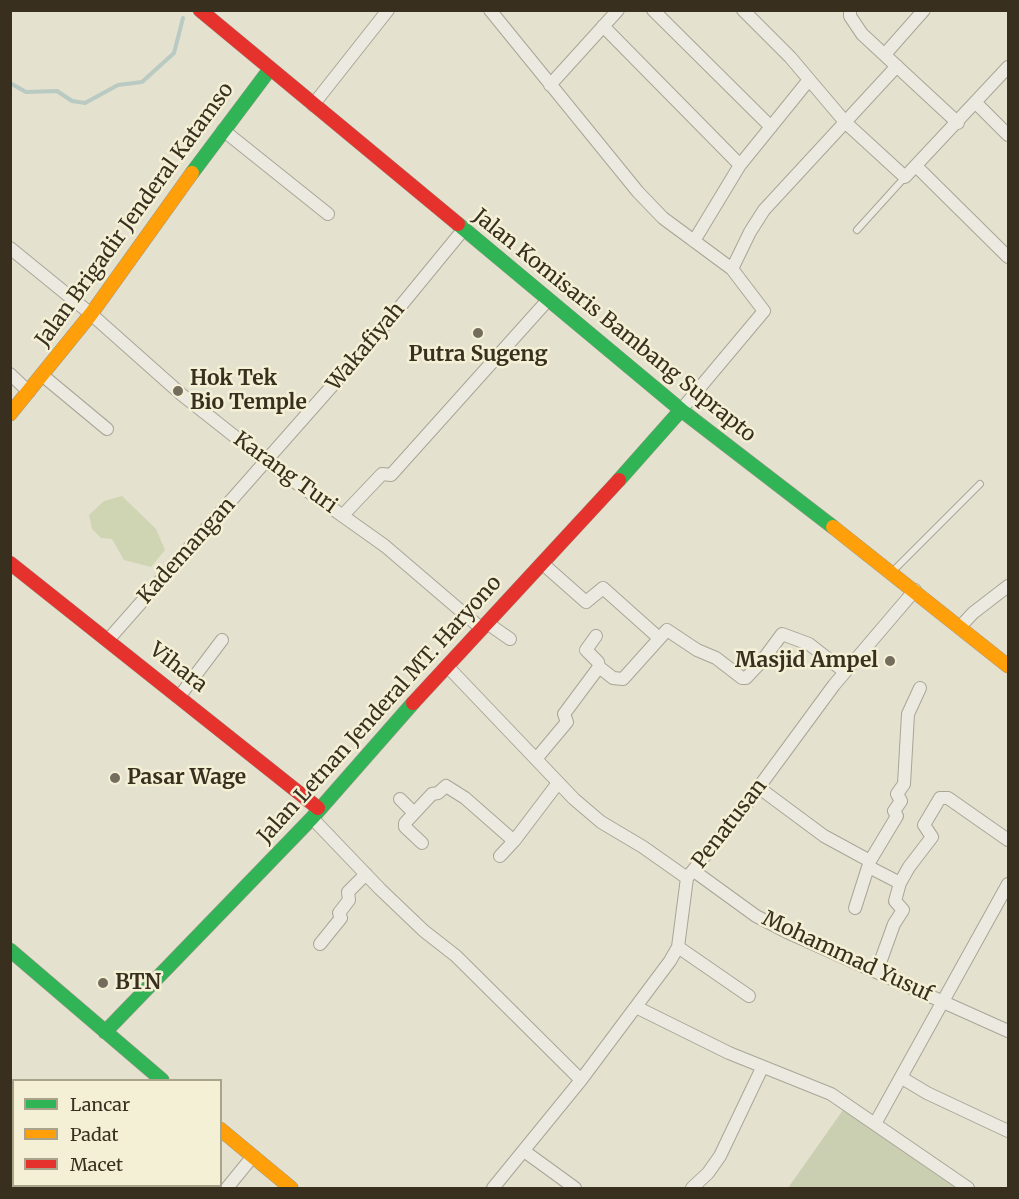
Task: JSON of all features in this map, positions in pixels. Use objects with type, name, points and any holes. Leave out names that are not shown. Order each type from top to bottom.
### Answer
[{"type":"main road","name":"Jalan Komisaris Bambang Suprapto","points":[[200,10],[547,301],[681,410],[915,590],[1008,666]]},
{"type":"main road","name":"Jalan Brigadir Jenderal Katamso","points":[[10,414],[91,314],[223,130],[270,69]]},
{"type":"main road","name":"Jalan Letnan Jenderal MT. Haryono","points":[[105,1032],[315,813],[681,410]]},
{"type":"main road","name":"Vihara","points":[[10,563],[179,697],[315,813]]},
{"type":"main road","points":[[10,950],[161,1079]]},
{"type":"main road","points":[[222,1132],[291,1188]]},
{"type":"street","points":[[313,105],[388,10]]},
{"type":"street","points":[[490,10],[550,85],[663,218],[732,269],[764,313],[681,410]]},
{"type":"street","points":[[550,85],[618,10]]},
{"type":"street","points":[[653,10],[771,127]]},
{"type":"street","points":[[743,10],[790,57],[808,81],[846,123],[905,177],[1008,67]]},
{"type":"street","points":[[850,10],[850,16],[862,33],[886,53],[958,123]]},
{"type":"street","points":[[886,53],[924,10]]},
{"type":"street","points":[[603,26],[740,165]]},
{"type":"street","points":[[732,269],[750,232],[764,210],[897,66]]},
{"type":"street","points":[[694,241],[740,165],[808,81]]},
{"type":"street","points":[[976,103],[1008,135]]},
{"type":"street","points":[[223,130],[328,214]]},
{"type":"street","points":[[916,166],[1008,257]]},
{"type":"street","name":"Wakafiyah","points":[[267,462],[463,230]]},
{"type":"street","name":"Karang Turi","points":[[10,249],[91,314],[181,394],[267,462],[344,515],[485,626],[510,639]]},
{"type":"street","points":[[344,515],[382,474],[391,475],[547,301]]},
{"type":"street","points":[[10,374],[29,392]]},
{"type":"street","points":[[42,375],[107,429]]},
{"type":"street","name":"Kademangan","points":[[108,640],[267,462]]},
{"type":"street","points":[[543,564],[586,602],[603,588],[659,638]]},
{"type":"street","points":[[960,627],[973,613],[1008,586]]},
{"type":"street","name":"Penatusan","points":[[493,1188],[525,1151],[657,981],[678,947],[691,875],[845,672],[915,590]]},
{"type":"street","points":[[596,636],[586,650],[598,662],[599,667],[613,678],[623,679],[666,630],[716,658],[742,678],[757,667],[783,634],[808,644],[845,672]]},
{"type":"street","points":[[179,697],[222,640]]},
{"type":"street","name":"Mohammad Yusuf","points":[[448,667],[558,783],[601,822],[756,916],[787,932],[1008,1031]]},
{"type":"street","points":[[536,759],[567,722],[564,714],[599,667]]},
{"type":"street","points":[[855,908],[870,864],[897,816],[894,811],[901,801],[897,794],[904,784],[908,714],[920,688]]},
{"type":"street","points":[[500,856],[558,783]]},
{"type":"street","points":[[422,843],[404,825],[432,794],[449,786],[514,841]]},
{"type":"street","points":[[758,787],[824,836],[900,883]]},
{"type":"street","points":[[877,971],[894,924],[903,911],[895,901],[900,883],[932,837],[924,825],[940,798],[948,798],[1008,840]]},
{"type":"street","points":[[400,799],[414,813]]},
{"type":"street","points":[[315,813],[366,874],[424,931],[456,956],[581,1080]]},
{"type":"street","points":[[320,944],[340,919],[339,913],[349,900],[348,892],[366,874]]},
{"type":"street","points":[[876,1122],[902,1078],[941,1001],[1008,884]]},
{"type":"street","points":[[678,947],[749,996]]},
{"type":"street","points":[[636,1007],[762,1068],[831,1094],[876,1122],[968,1188]]},
{"type":"street","points":[[692,1188],[708,1173],[720,1155],[762,1068]]},
{"type":"street","points":[[902,1078],[927,1093],[1008,1131]]},
{"type":"street","points":[[525,1151],[575,1188]]},
{"type":"street","points":[[227,1188],[253,1156]]},
{"type":"lane","points":[[857,230],[905,177]]},
{"type":"lane","points":[[892,573],[980,484]]},
{"type":"green space","points":[[122,496],[156,529],[165,550],[151,567],[124,560],[112,539],[101,538],[92,529],[89,515],[104,501]]},
{"type":"green space","points":[[843,1110],[956,1188],[788,1188]]},
{"type":"waterway","points":[[10,83],[26,92],[57,91],[72,101],[85,103],[118,85],[142,82],[174,53],[183,18]]},
{"type":"traffic: fast","points":[[192,173],[270,69]]},
{"type":"traffic: fast","points":[[458,224],[681,410]]},
{"type":"traffic: fast","points":[[619,480],[681,410],[833,527]]},
{"type":"traffic: fast","points":[[105,1032],[312,818],[413,703]]},
{"type":"traffic: fast","points":[[10,950],[161,1079]]},
{"type":"traffic: slow","points":[[10,414],[91,314],[192,173]]},
{"type":"traffic: slow","points":[[833,527],[1008,666]]},
{"type":"traffic: slow","points":[[222,1131],[291,1188]]},
{"type":"traffic: jam","points":[[200,10],[458,224]]},
{"type":"traffic: jam","points":[[413,703],[619,480]]},
{"type":"traffic: jam","points":[[10,563],[318,808]]},
{"type":"place","name":"Putra Sugeng","points":[[478,333]]},
{"type":"place","name":"Hok Tek Bio Temple","points":[[178,391]]},
{"type":"place","name":"Masjid Ampel","points":[[890,661]]},
{"type":"place","name":"Pasar Wage","points":[[115,778]]},
{"type":"place","name":"BTN","points":[[103,983]]}]
